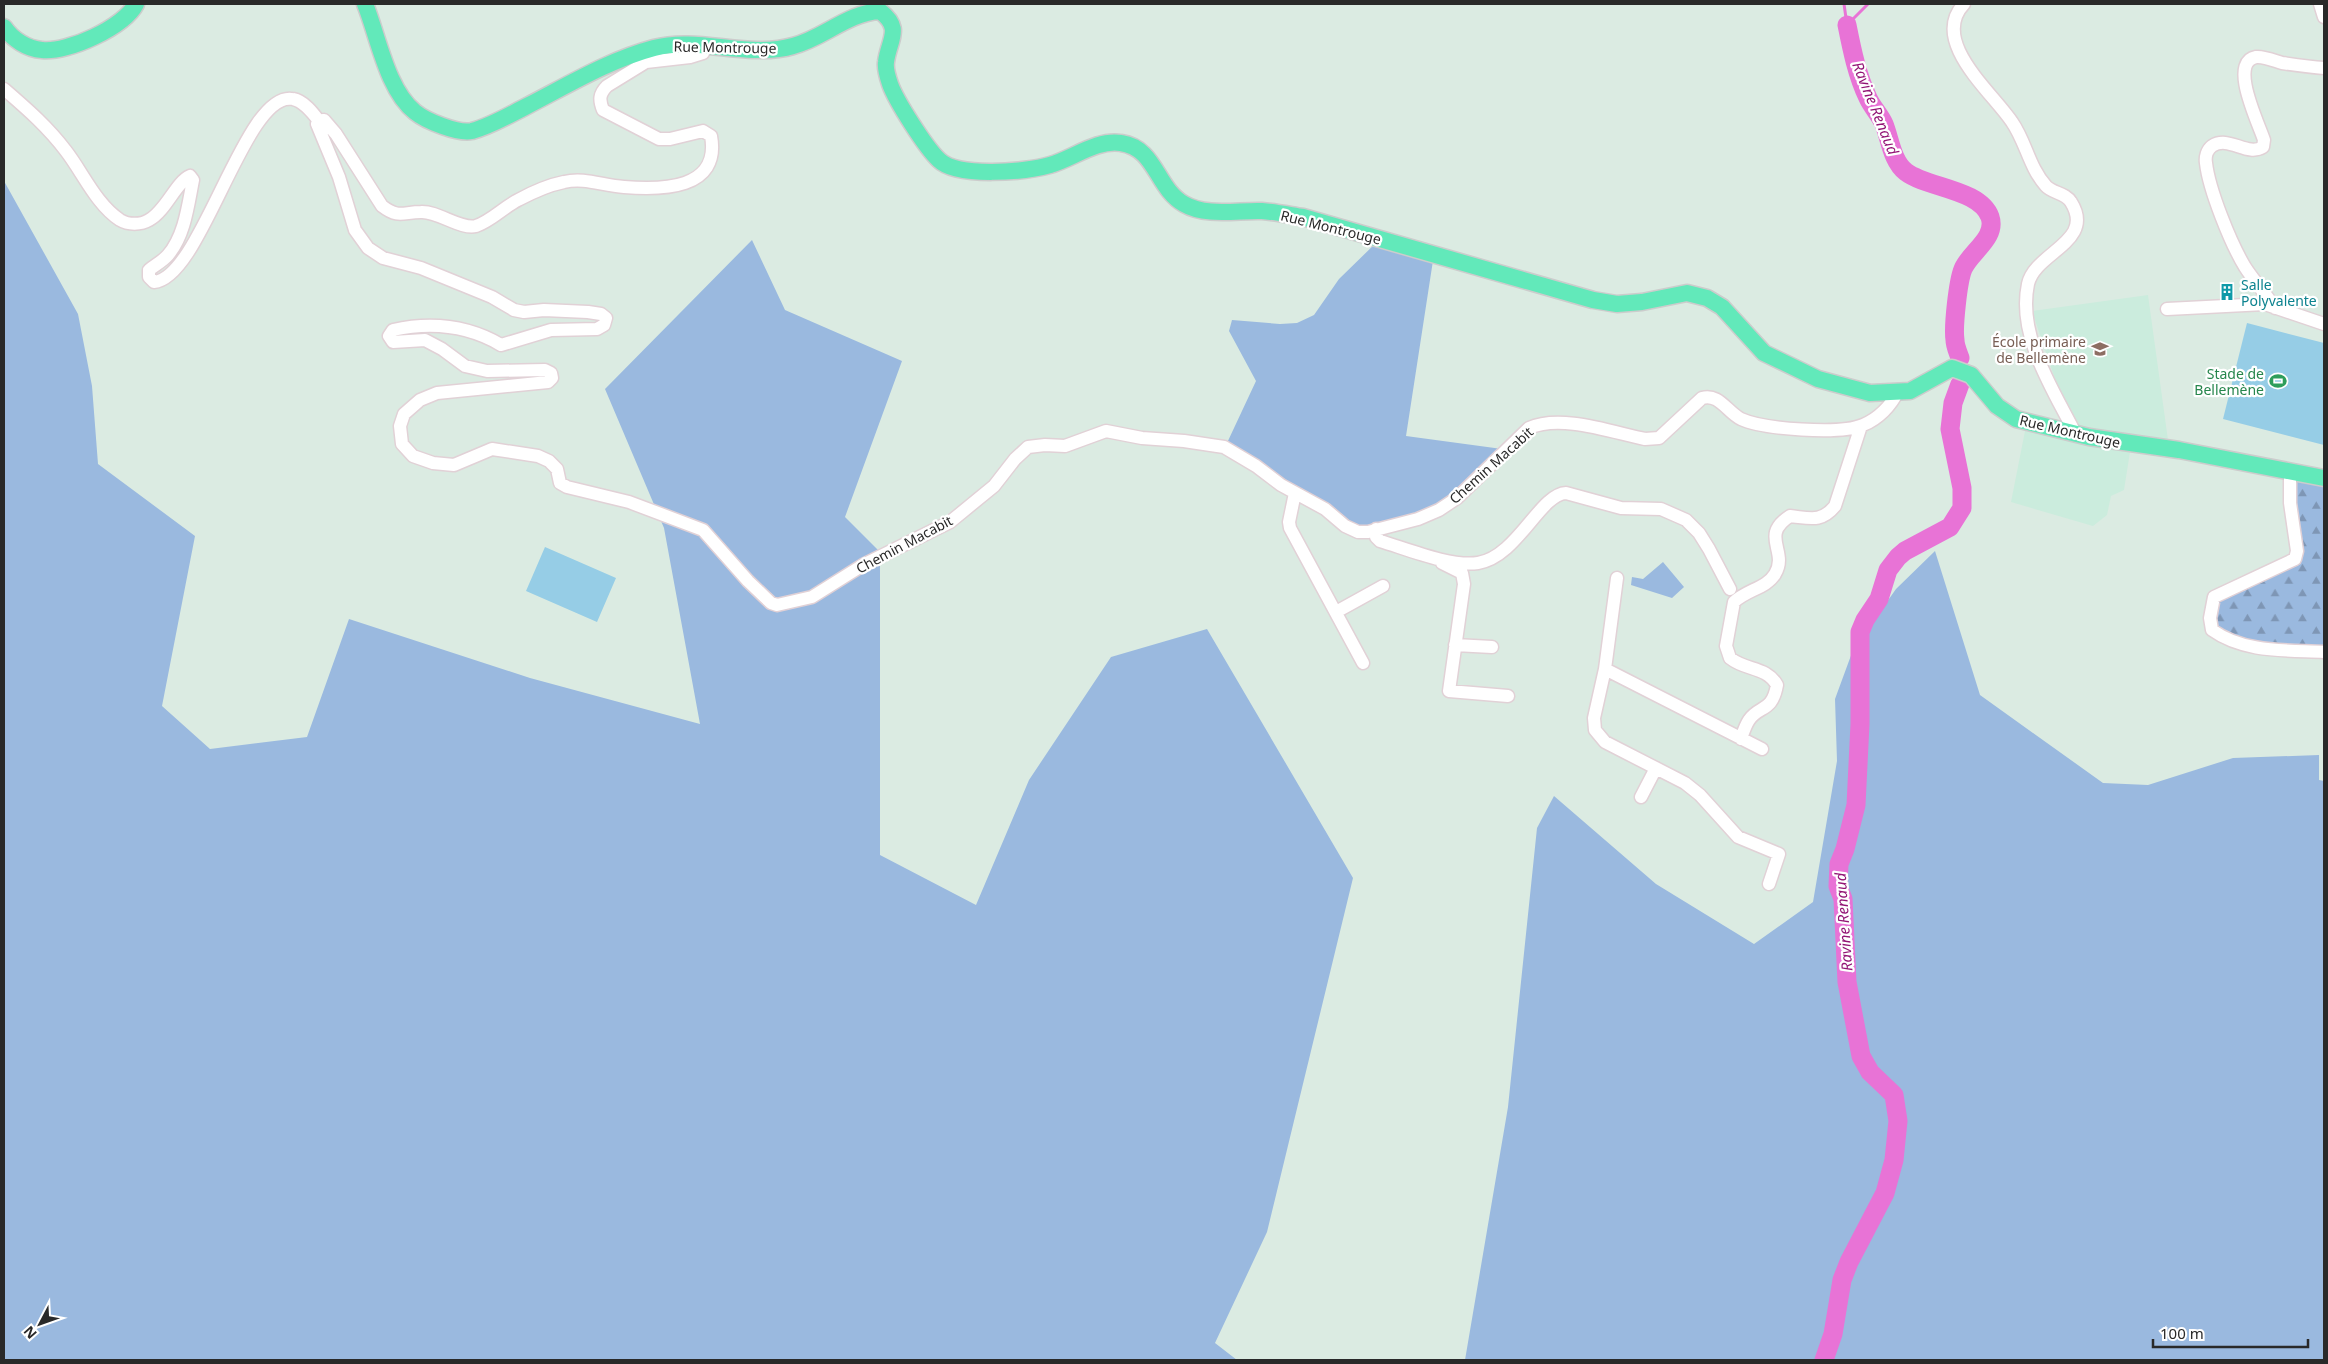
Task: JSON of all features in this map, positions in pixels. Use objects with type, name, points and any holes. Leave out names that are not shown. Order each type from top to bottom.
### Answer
[{"type":"main road","points":[[4,27],[25,46],[42,50],[63,48],[109,30],[124,20],[136,4]]},
{"type":"main road","name":"Rue Montrouge","points":[[365,4],[396,91],[420,116],[450,128],[470,131],[506,117],[630,55],[680,43],[775,49],[794,46],[852,17],[868,12],[880,11],[888,17],[893,27],[892,44],[886,63],[890,85],[928,150],[948,167],[965,171],[1028,169],[1049,165],[1102,145],[1119,142],[1133,145],[1146,154],[1171,194],[1183,204],[1200,210],[1262,212],[1304,217],[1592,300],[1617,304],[1642,302],[1687,293],[1722,307],[1764,353],[1818,379],[1849,388],[1881,394],[1910,391],[1921,387],[1942,372],[1952,368],[1971,375],[1997,406],[2016,420],[2132,445],[2179,450],[2324,478]]},
{"type":"street","points":[[1964,4],[1954,20],[1953,28],[1960,54],[2013,123],[2032,166],[2047,188],[2070,200],[2075,212],[2076,224],[2073,236],[2048,256],[2029,282],[2026,311],[2036,353],[2049,386],[2075,432]]},
{"type":"street","points":[[2320,4],[2324,17]]},
{"type":"street","points":[[4,89],[42,121],[106,208],[122,222],[134,224],[149,220],[168,204],[185,178],[190,176],[192,180],[189,205],[177,240],[167,256],[149,270],[148,277],[154,282],[160,282],[178,265],[191,246],[261,116],[270,105],[284,99],[295,99],[308,108],[319,121],[324,120],[336,134],[382,206],[391,213],[402,215],[421,212],[438,215],[463,225],[475,226],[518,200],[564,182],[584,180],[622,187],[664,188],[693,180],[702,175],[708,166],[712,144],[711,136],[703,131],[670,139],[659,139],[604,110],[600,100],[602,92],[607,86],[646,62],[690,57],[703,53],[704,46]]},
{"type":"street","points":[[2275,308],[2245,267],[2238,253],[2209,178],[2206,162],[2207,153],[2210,147],[2223,142],[2252,151],[2264,146],[2264,140],[2245,86],[2245,65],[2250,60],[2257,57],[2295,65],[2324,68]]},
{"type":"street","name":"Chemin Macabit","points":[[319,121],[317,124],[339,178],[354,230],[368,248],[383,258],[421,268],[492,297],[514,310],[524,312],[544,310],[588,312],[601,314],[606,318],[604,325],[597,329],[551,330],[501,345],[486,336],[449,326],[413,326],[392,330],[389,336],[393,342],[425,340],[442,348],[465,366],[486,371],[545,370],[551,373],[552,378],[548,382],[437,393],[420,400],[404,414],[400,426],[402,444],[413,456],[433,464],[454,464],[492,449],[538,456],[550,461],[557,469],[560,483],[567,487],[629,502],[703,530],[770,603],[777,604],[812,597],[862,565],[950,522],[994,486],[1015,459],[1028,447],[1045,445],[1065,446],[1106,431],[1142,438],[1184,441],[1224,447],[1295,493],[1325,509],[1345,526],[1358,532],[1368,532],[1418,519],[1439,510],[1457,498],[1529,428],[1541,422],[1561,422],[1645,439],[1659,438],[1702,398],[1708,396],[1720,401],[1739,418],[1782,429],[1852,429],[1875,419],[1885,410],[1898,391]]},
{"type":"street","points":[[2167,309],[2265,304],[2324,324]]},
{"type":"street","points":[[1741,738],[1750,719],[1766,709],[1776,696],[1778,685],[1772,676],[1761,670],[1744,666],[1730,658],[1726,646],[1734,602],[1772,580],[1777,572],[1779,563],[1775,530],[1778,523],[1790,516],[1812,519],[1826,516],[1835,506],[1861,426]]},
{"type":"street","points":[[2290,470],[2290,503],[2297,551],[2295,559],[2214,597],[2210,618],[2212,630],[2225,639],[2250,646],[2324,652]]},
{"type":"street","points":[[1295,493],[1289,522],[1290,528],[1363,662]]},
{"type":"street","points":[[1376,529],[1376,537],[1380,541],[1463,563],[1480,562],[1511,545],[1550,500],[1559,493],[1566,493],[1621,508],[1661,509],[1686,520],[1704,541],[1730,589]]},
{"type":"street","points":[[1433,556],[1462,573],[1464,578],[1449,691],[1508,696]]},
{"type":"street","points":[[1617,578],[1605,668],[1594,718],[1595,730],[1605,742],[1685,783],[1700,795],[1738,838],[1779,854],[1769,884]]},
{"type":"street","points":[[1336,612],[1383,586]]},
{"type":"street","points":[[1455,645],[1492,647]]},
{"type":"street","points":[[1605,668],[1762,749]]},
{"type":"street","points":[[1642,797],[1656,768]]},
{"type":"shaded area","name":"École primaire de Bellemène","points":[[2148,295],[2168,440],[2080,428],[2058,388],[2032,311]]},
{"type":"shaded area","name":"Stade de Bellemène","points":[[2247,323],[2324,343],[2324,445],[2223,419]]},
{"type":"shaded area","points":[[2025,431],[2130,452],[2124,490],[2111,496],[2107,515],[2093,526],[2011,502]]},
{"type":"shaded area","points":[[545,547],[616,578],[597,622],[526,591]]},
{"type":"green space","points":[[4,181],[78,314],[92,386],[98,464],[195,536],[162,706],[210,749],[307,737],[349,619],[530,678],[700,724],[664,528],[605,389],[752,240],[785,310],[902,361],[845,517],[880,552],[880,855],[976,905],[1029,780],[1111,657],[1207,629],[1353,878],[1267,1232],[1215,1343],[1237,1360],[4,1360]]},
{"type":"green space","points":[[1380,239],[1434,254],[1406,436],[1502,449],[1439,510],[1358,532],[1227,443],[1256,381],[1229,331],[1232,320],[1280,324],[1297,323],[1314,315],[1339,279]]},
{"type":"green space","points":[[2290,470],[2324,478],[2324,652],[2259,648],[2212,630],[2214,597],[2295,559]]},
{"type":"green space","points":[[1935,551],[1980,695],[2103,783],[2148,785],[2233,758],[2319,755],[2319,780],[2324,781],[2324,1360],[1465,1360],[1508,1107],[1537,828],[1554,796],[1656,884],[1754,944],[1813,902],[1837,761],[1835,699],[1853,650],[1896,589]]},
{"type":"green space","points":[[1663,562],[1684,587],[1672,598],[1631,585],[1632,577],[1643,579]]},
{"type":"waterway","name":"Ravine Renaud","points":[[1844,4],[1847,25]]},
{"type":"waterway","points":[[1847,25],[1868,4]]},
{"type":"waterway","name":"Ravine Renaud","points":[[1847,25],[1855,62],[1864,89],[1884,124],[1894,156],[1901,167],[1915,177],[1976,200],[1990,217],[1990,232],[1966,263],[1959,283],[1955,334],[1960,358]]},
{"type":"waterway","name":"Ravine Renaud","points":[[1824,1360],[1833,1334],[1842,1280],[1849,1262],[1885,1193],[1894,1160],[1898,1121],[1894,1095],[1870,1072],[1861,1056],[1847,982],[1843,899],[1838,886],[1839,864],[1845,849],[1856,805],[1860,724],[1860,632],[1865,620],[1879,599],[1888,570],[1898,557],[1905,551],[1950,527],[1962,508],[1962,488],[1950,429],[1953,403],[1960,384]]},
{"type":"place","name":"Salle Polyvalente","points":[[2227,292]]},
{"type":"place","name":"École primaire de Bellemène","points":[[2100,349]]},
{"type":"place","name":"Stade de Bellemène","points":[[2278,381]]}]
